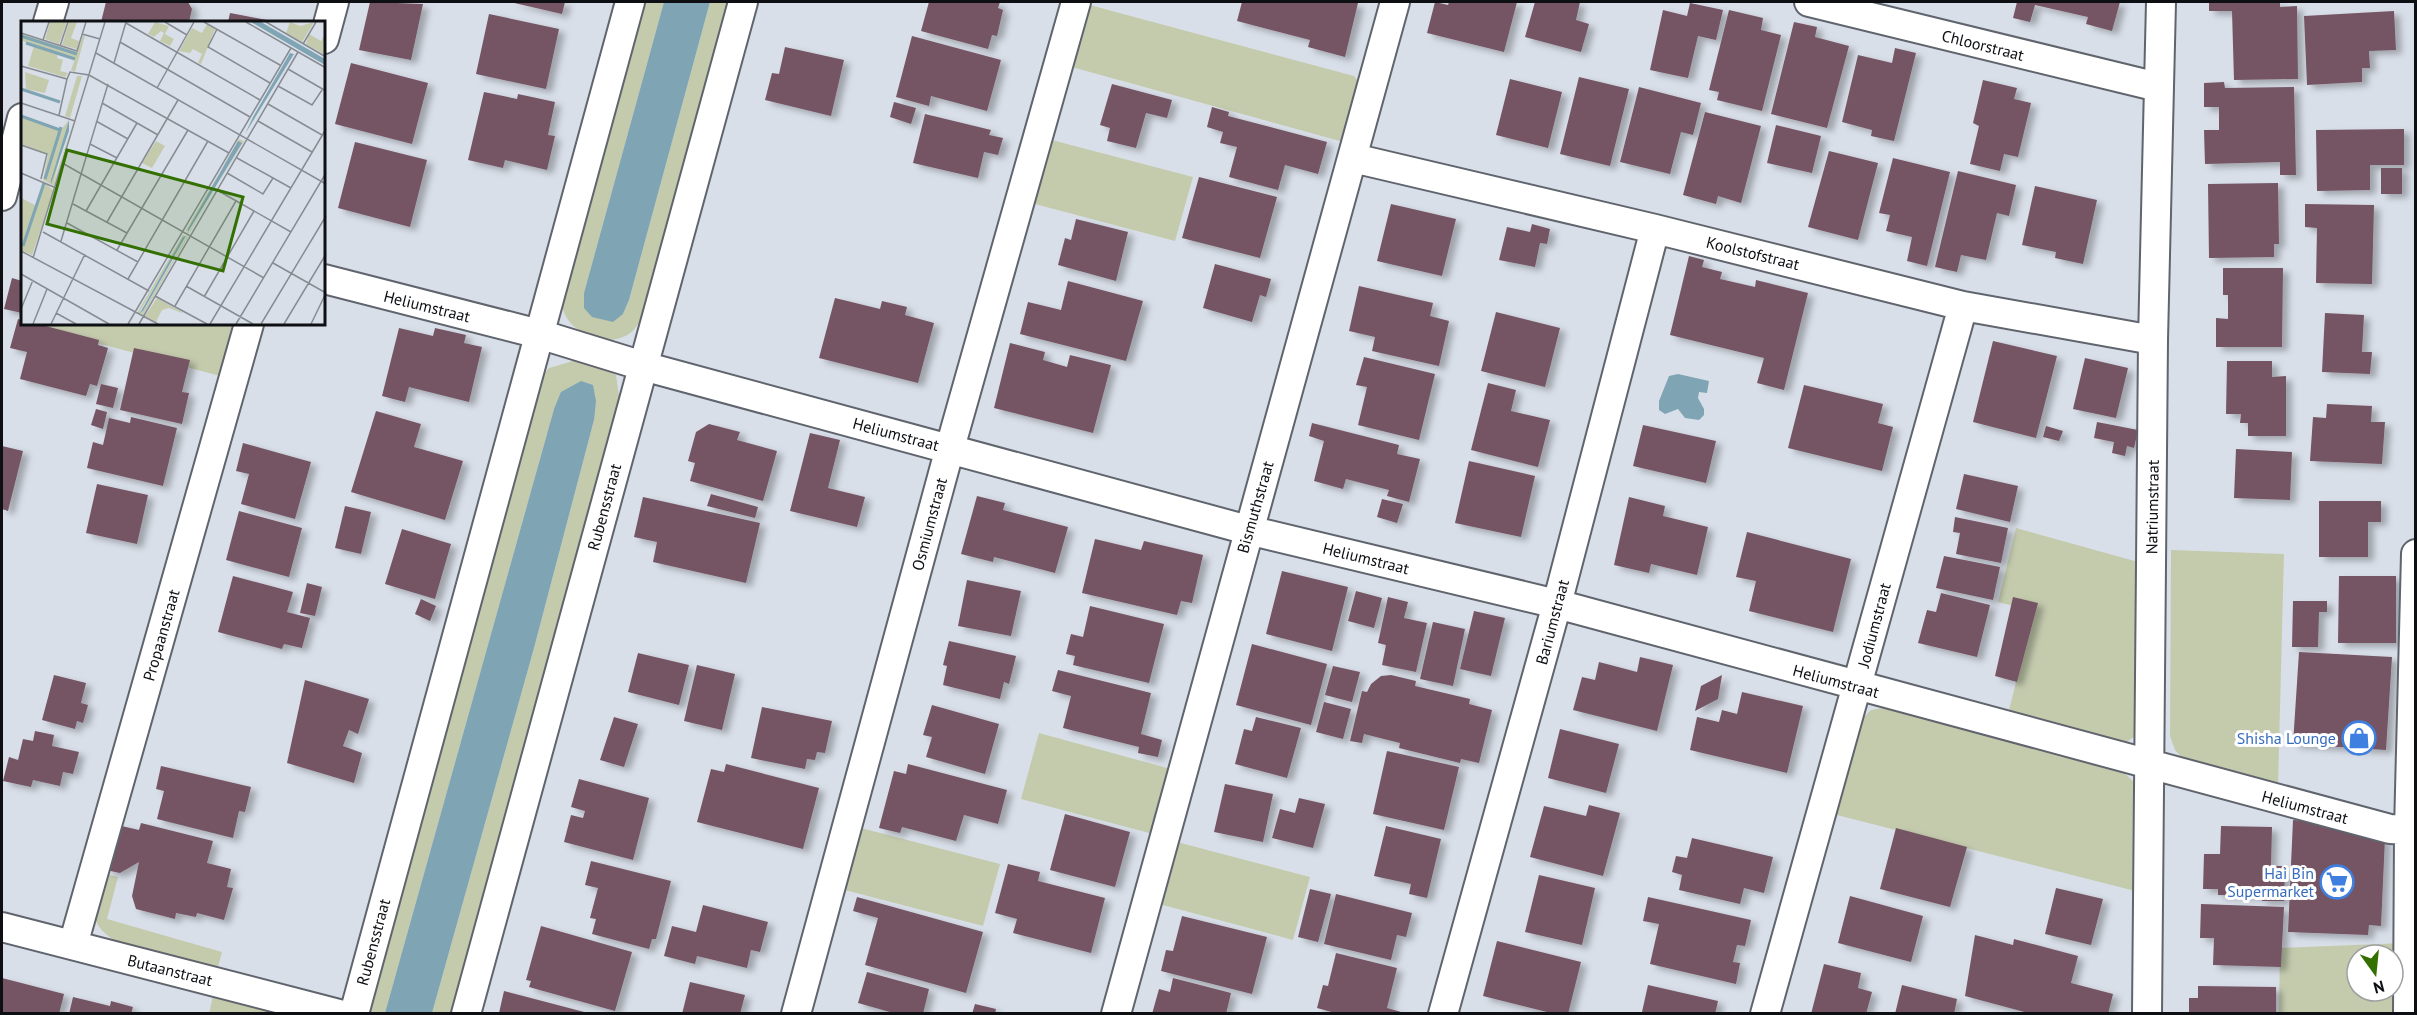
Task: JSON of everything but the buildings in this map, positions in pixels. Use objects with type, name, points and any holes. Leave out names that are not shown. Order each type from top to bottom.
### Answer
[{"type":"street","points":[[48,21],[54,2]]},
{"type":"street","points":[[326,32],[334,2]]},
{"type":"street","name":"Rubensstraat","points":[[354,1014],[630,2]]},
{"type":"street","name":"Rubensstraat","points":[[466,1014],[743,2]]},
{"type":"street","name":"Osmiumstraat","points":[[796,1014],[950,448],[1076,2]]},
{"type":"street","name":"Bismuthstraat","points":[[1116,1014],[1395,2]]},
{"type":"street","name":"Chloorstraat","points":[[1809,2],[2158,87]]},
{"type":"street","name":"Natriumstraat","points":[[2147,1014],[2153,340],[2161,2]]},
{"type":"street","points":[[21,122],[2,196],[21,202]]},
{"type":"street","name":"Koolstofstraat","points":[[1353,158],[1654,229],[1963,306],[2153,340]]},
{"type":"street","name":"Bariumstraat","points":[[1443,1014],[1557,604],[1654,229]]},
{"type":"street","name":"Heliumstraat","points":[[326,280],[539,334],[643,366],[1248,530],[1557,604],[2390,829],[2409,830]]},
{"type":"street","name":"Jodiumstraat","points":[[1765,1014],[1963,306]]},
{"type":"street","name":"Propaanstraat","points":[[73,945],[248,326]]},
{"type":"street","points":[[2408,1014],[2415,554]]},
{"type":"street","name":"Butaanstraat","points":[[2,927],[339,1014]]},
{"type":"green space","points":[[644,2],[664,2],[584,293],[623,314],[629,300],[710,2],[731,2],[640,321],[626,336],[604,340],[584,334],[576,328],[569,321],[562,303]]},
{"type":"green space","points":[[1086,4],[1354,76],[1360,84],[1347,143],[1068,66]]},
{"type":"green space","points":[[1048,139],[1193,177],[1175,241],[1031,203]]},
{"type":"green space","points":[[34,326],[233,326],[220,376]]},
{"type":"green space","points":[[576,360],[601,367],[616,375],[620,403],[452,1013],[432,1013],[534,648],[594,420],[554,409],[385,1013],[366,1014],[539,380],[549,368]]},
{"type":"green space","points":[[2016,528],[2149,565],[2135,736],[2124,744],[2008,714],[2034,611],[1998,602]]},
{"type":"green space","points":[[2171,550],[2284,554],[2278,787],[2185,761],[2175,750],[2170,736]]},
{"type":"green space","points":[[1888,707],[2122,771],[2135,783],[2139,892],[1833,814],[1858,723],[1871,710]]},
{"type":"green space","points":[[1039,733],[1171,769],[1153,834],[1021,799]]},
{"type":"green space","points":[[861,828],[1000,864],[983,926],[845,890]]},
{"type":"green space","points":[[1177,842],[1310,877],[1293,940],[1159,904]]},
{"type":"green space","points":[[102,873],[118,877],[107,919],[222,952],[217,971],[124,946],[102,931],[97,923],[94,907]]},
{"type":"green space","points":[[2345,945],[2345,1003],[2403,1003],[2403,1013],[2279,1014],[2280,948]]},
{"type":"green space","points":[[214,991],[299,1014],[209,1014]]},
{"type":"water","points":[[664,2],[710,2],[629,300],[623,314],[613,322],[592,317],[584,308],[584,293]]},
{"type":"water","points":[[1678,374],[1709,381],[1707,393],[1699,392],[1698,398],[1704,409],[1704,415],[1699,420],[1685,418],[1678,409],[1665,414],[1659,410],[1659,401],[1669,376]]},
{"type":"water","points":[[581,381],[593,385],[596,401],[594,420],[534,648],[432,1013],[385,1013],[554,409],[561,392]]},
{"type":"place","name":"Shisha Lounge","points":[[2359,738]]},
{"type":"place","name":"Hai Bin Supermarket","points":[[2337,882]]}]
